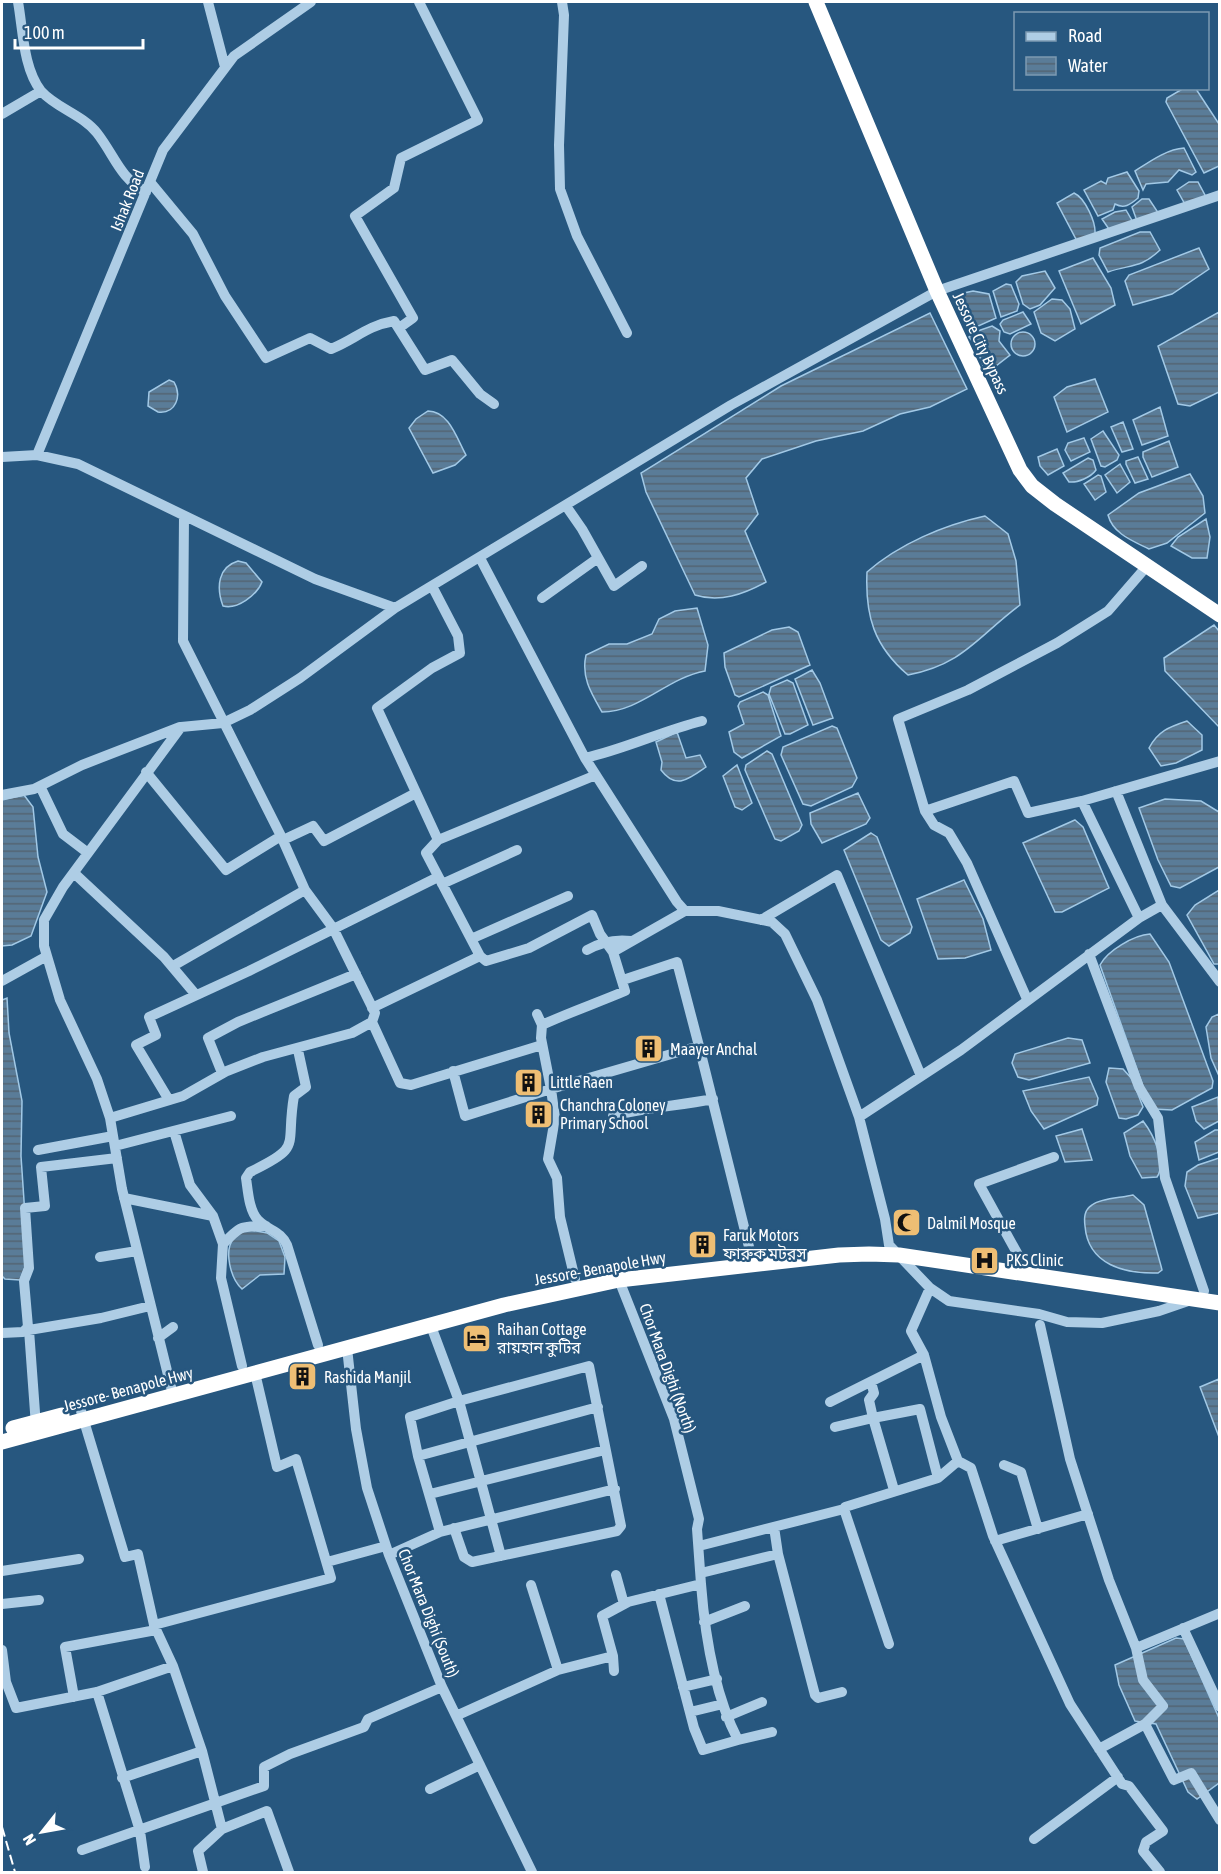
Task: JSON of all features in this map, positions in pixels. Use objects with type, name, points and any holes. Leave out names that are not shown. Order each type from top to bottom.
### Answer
[{"type":"highway","name":"Jessore City Bypass","points":[[816,2],[937,291],[1020,470],[1032,486],[1220,615]]},
{"type":"highway","name":"Jessore- Benapole Hwy","points":[[248,1369],[318,1345],[575,1279],[828,1246],[1022,1262],[1206,1294],[1220,1303]]},
{"type":"highway","name":"Jessore- Benapole Hwy","points":[[2,1431],[36,1427],[248,1369],[347,1348],[572,1288],[619,1280],[894,1250],[1206,1294]]},
{"type":"highway","name":"Jessore- Benapole Hwy","points":[[2,1442],[36,1427]]},
{"type":"street","points":[[18,2],[26,56],[41,91],[95,130],[131,184],[148,187],[193,234],[225,296],[266,358],[310,338],[331,349],[349,342],[373,325],[394,321],[425,370],[452,360],[480,394],[494,404]]},
{"type":"street","points":[[208,2],[225,67]]},
{"type":"street","name":"Ishak Road","points":[[37,455],[163,150],[234,56],[310,2]]},
{"type":"street","points":[[399,328],[413,318],[355,216],[394,188],[401,158],[478,120],[418,2]]},
{"type":"street","points":[[562,2],[564,15],[559,145],[560,189],[577,236],[627,333]]},
{"type":"street","points":[[2,114],[41,91]]},
{"type":"street","points":[[2,795],[40,786],[82,765],[181,727],[224,723],[250,711],[300,678],[395,608],[731,405],[937,291],[1220,195]]},
{"type":"street","points":[[2,457],[37,455],[78,464],[315,579],[395,608]]},
{"type":"street","points":[[566,506],[614,586],[642,566]]},
{"type":"street","points":[[110,1119],[183,1096],[222,1073],[263,1058],[352,1034],[372,1022],[375,1013],[333,928],[305,890],[282,838],[183,641],[184,516]]},
{"type":"street","points":[[480,558],[585,758],[685,911]]},
{"type":"street","points":[[542,598],[598,558]]},
{"type":"street","points":[[1027,999],[967,863],[949,833],[934,825],[925,811],[898,719],[968,690],[1057,643],[1108,610],[1147,566]]},
{"type":"street","points":[[432,586],[458,636],[460,653],[432,668],[377,708],[438,840]]},
{"type":"street","points":[[585,758],[618,750],[702,720]]},
{"type":"street","points":[[172,1390],[124,1198],[110,1119],[97,1079],[60,1000],[44,946],[45,920],[74,873],[181,727]]},
{"type":"street","points":[[925,811],[1014,781],[1028,813],[1082,801],[1220,761]]},
{"type":"street","points":[[146,772],[226,870],[282,838],[313,826],[324,841],[416,794]]},
{"type":"street","points":[[542,1025],[572,1010],[588,1007],[625,991],[614,951],[600,933],[591,915],[529,948],[486,961],[480,956],[426,853],[438,840],[596,775]]},
{"type":"street","points":[[40,786],[63,834],[88,854]]},
{"type":"street","points":[[1116,791],[1162,905],[1220,982]]},
{"type":"street","points":[[1082,801],[1139,918]]},
{"type":"street","points":[[169,1100],[136,1045],[156,1035],[148,1017],[249,971],[333,928],[517,850]]},
{"type":"street","points":[[74,873],[173,966],[196,995]]},
{"type":"street","points":[[761,920],[837,875],[921,1076]]},
{"type":"street","points":[[173,966],[305,890]]},
{"type":"street","points":[[471,939],[568,896]]},
{"type":"street","points":[[859,1117],[961,1050],[1089,954],[1139,918],[1162,905]]},
{"type":"street","points":[[614,951],[685,911],[718,911],[772,922],[785,934],[817,1000],[859,1117],[894,1250],[930,1288],[949,1301],[1039,1314],[1067,1322],[1102,1323],[1158,1311],[1206,1294],[1165,1178],[1158,1118],[1139,1087],[1089,954]]},
{"type":"street","points":[[587,950],[597,944],[617,940],[631,942]]},
{"type":"street","points":[[2,981],[46,956]]},
{"type":"street","points":[[372,1008],[480,956]]},
{"type":"street","points":[[623,980],[677,962],[751,1255]]},
{"type":"street","points":[[222,1073],[208,1038],[237,1022],[356,974]]},
{"type":"street","points":[[537,1014],[542,1025],[542,1045],[555,1118],[548,1159],[557,1178],[560,1217],[575,1279]]},
{"type":"street","points":[[372,1022],[400,1083],[411,1085],[542,1045]]},
{"type":"street","points":[[453,1071],[465,1116],[699,1046]]},
{"type":"street","points":[[298,1050],[306,1087],[294,1096],[291,1141],[285,1154],[250,1172],[246,1178],[252,1208],[258,1220],[283,1236],[287,1245],[318,1345]]},
{"type":"street","points":[[613,1116],[635,1110],[662,1109],[713,1100]]},
{"type":"street","points":[[38,1150],[174,1131],[231,1116]]},
{"type":"street","points":[[74,1697],[65,1647],[155,1628],[331,1578],[296,1459],[277,1467],[221,1278],[223,1244],[213,1216],[190,1185],[174,1131]]},
{"type":"street","points":[[1022,1262],[979,1184],[1054,1157]]},
{"type":"street","points":[[2,1333],[23,1332],[28,1327],[24,1281],[29,1268],[25,1208],[45,1206],[40,1167],[117,1158]]},
{"type":"street","points":[[124,1198],[213,1216]]},
{"type":"street","points":[[223,1244],[236,1231],[249,1224],[268,1226]]},
{"type":"street","points":[[100,1257],[137,1251]]},
{"type":"street","name":"Chor Mara Dighi (North)","points":[[619,1280],[674,1419],[699,1519],[697,1529],[704,1622],[726,1717],[738,1740]]},
{"type":"street","points":[[930,1288],[911,1331],[924,1355],[941,1417],[958,1461],[971,1468],[995,1541],[1070,1704],[1122,1784],[1129,1786],[1163,1831],[1146,1842],[1143,1851],[1160,1872]]},
{"type":"street","points":[[36,1427],[29,1330],[101,1318],[150,1306]]},
{"type":"street","points":[[1040,1325],[1070,1459],[1109,1580],[1136,1648],[1143,1680],[1163,1706],[1145,1724],[1099,1749]]},
{"type":"street","points":[[431,1326],[459,1401],[501,1556]]},
{"type":"street","points":[[158,1338],[173,1327]]},
{"type":"street","name":"Chor Mara Dighi (South)","points":[[347,1348],[356,1429],[367,1488],[388,1550],[442,1687],[458,1715],[532,1872]]},
{"type":"street","points":[[830,1402],[924,1355]]},
{"type":"street","points":[[440,1532],[418,1456],[410,1417],[586,1366],[591,1370],[605,1450],[615,1489],[620,1530],[468,1561],[454,1528]]},
{"type":"street","points":[[871,1382],[874,1393],[868,1400],[894,1490]]},
{"type":"street","points":[[418,1456],[598,1407]]},
{"type":"street","points":[[835,1427],[920,1409],[938,1478]]},
{"type":"street","points":[[82,1415],[125,1557],[138,1554],[155,1628],[173,1666],[202,1751],[222,1829]]},
{"type":"street","points":[[430,1494],[605,1450]]},
{"type":"street","points":[[845,1507],[938,1478],[958,1461]]},
{"type":"street","points":[[1004,1465],[1021,1472],[1038,1529]]},
{"type":"street","points":[[327,1562],[388,1550],[454,1528],[615,1489]]},
{"type":"street","points":[[699,1546],[844,1509],[889,1644]]},
{"type":"street","points":[[995,1541],[1088,1514]]},
{"type":"street","points":[[774,1527],[778,1554],[815,1695],[818,1698],[842,1692]]},
{"type":"street","points":[[614,1671],[613,1656],[602,1616],[624,1604],[778,1554]]},
{"type":"street","points":[[2,1571],[79,1559]]},
{"type":"street","points":[[616,1575],[624,1604]]},
{"type":"street","points":[[531,1585],[558,1670]]},
{"type":"street","points":[[659,1594],[683,1688],[703,1750],[772,1732]]},
{"type":"street","points":[[2,1604],[39,1600]]},
{"type":"street","points":[[704,1622],[745,1606]]},
{"type":"street","points":[[1136,1648],[1220,1613]]},
{"type":"street","points":[[1183,1628],[1220,1707]]},
{"type":"street","points":[[2,1650],[6,1682],[16,1708],[97,1692],[173,1666]]},
{"type":"street","points":[[458,1715],[558,1670],[613,1656]]},
{"type":"street","points":[[683,1688],[717,1679]]},
{"type":"street","points":[[82,1850],[264,1786],[264,1767],[290,1754],[364,1728],[368,1719],[442,1687]]},
{"type":"street","points":[[97,1692],[140,1831],[145,1867]]},
{"type":"street","points":[[726,1717],[762,1702]]},
{"type":"street","points":[[690,1712],[723,1704]]},
{"type":"street","points":[[1145,1724],[1174,1780],[1191,1773],[1220,1820]]},
{"type":"street","points":[[122,1778],[202,1751]]},
{"type":"street","points":[[430,1789],[480,1765]]},
{"type":"street","points":[[1034,1839],[1118,1777]]},
{"type":"street","points":[[203,1872],[198,1851],[222,1829],[267,1811],[289,1872]]},
{"type":"water","points":[[1181,90],[1197,90],[1219,124],[1219,166],[1204,173],[1166,102],[1167,98]]},
{"type":"water","points":[[1184,148],[1196,172],[1192,175],[1179,170],[1168,182],[1146,184],[1143,190],[1135,171],[1165,153]]},
{"type":"water","points":[[1127,172],[1139,191],[1138,198],[1127,206],[1115,204],[1113,210],[1098,216],[1084,190],[1101,181],[1106,184],[1108,178]]},
{"type":"water","points":[[1189,182],[1198,182],[1206,197],[1186,206],[1177,190]]},
{"type":"water","points":[[1074,193],[1086,205],[1095,229],[1095,234],[1077,241],[1057,203]]},
{"type":"water","points":[[1142,199],[1149,199],[1159,214],[1137,221],[1132,207]]},
{"type":"water","points":[[1126,210],[1134,224],[1113,235],[1102,219],[1115,212]]},
{"type":"water","points":[[1140,232],[1150,232],[1160,250],[1141,263],[1108,272],[1099,255],[1100,248]]},
{"type":"water","points":[[1199,248],[1209,269],[1172,294],[1133,305],[1125,281],[1129,275]]},
{"type":"water","points":[[1093,258],[1111,288],[1115,305],[1081,324],[1059,271]]},
{"type":"water","points":[[1045,271],[1055,288],[1040,305],[1030,309],[1023,304],[1016,282],[1022,276]]},
{"type":"water","points":[[1006,284],[1011,285],[1019,304],[1017,311],[1001,317],[993,291]]},
{"type":"water","points":[[973,291],[989,294],[996,318],[974,328],[969,324],[959,300],[964,293]]},
{"type":"water","points":[[1052,299],[1062,300],[1070,309],[1075,329],[1055,341],[1041,333],[1034,312]]},
{"type":"water","points":[[1023,312],[1031,324],[1010,334],[1004,332],[1000,324],[1003,320]]},
{"type":"water","points":[[1219,312],[1219,392],[1190,406],[1178,404],[1158,346]]},
{"type":"water","points":[[930,313],[967,389],[930,407],[900,414],[863,431],[816,441],[762,459],[746,478],[758,514],[745,531],[766,582],[723,598],[695,595],[646,492],[641,473],[781,386]]},
{"type":"water","points":[[992,326],[1000,331],[999,341],[1010,355],[992,369],[985,370],[977,349],[969,337],[972,333]]},
{"type":"water","points":[[1018,332],[1028,332],[1035,339],[1035,349],[1028,356],[1018,356],[1011,349],[1011,339]]},
{"type":"water","points":[[1095,379],[1108,412],[1067,432],[1054,397],[1067,387]]},
{"type":"water","points":[[169,380],[174,382],[176,387],[176,403],[169,410],[158,412],[148,406],[149,392]]},
{"type":"water","points":[[1160,407],[1168,436],[1142,445],[1133,420]]},
{"type":"water","points":[[428,411],[435,412],[447,421],[466,455],[455,465],[433,473],[409,428],[416,419]]},
{"type":"water","points":[[1123,422],[1133,449],[1122,452],[1111,427]]},
{"type":"water","points":[[1103,431],[1119,455],[1117,460],[1105,467],[1101,466],[1091,439]]},
{"type":"water","points":[[1084,438],[1090,452],[1071,461],[1065,450],[1068,443]]},
{"type":"water","points":[[1169,441],[1178,467],[1152,477],[1143,452]]},
{"type":"water","points":[[1057,449],[1064,466],[1048,475],[1040,466],[1038,457]]},
{"type":"water","points":[[1138,457],[1148,479],[1135,483],[1126,461]]},
{"type":"water","points":[[1088,458],[1093,460],[1096,470],[1084,479],[1069,482],[1063,473]]},
{"type":"water","points":[[1120,464],[1130,482],[1117,493],[1105,475]]},
{"type":"water","points":[[1190,474],[1203,496],[1205,513],[1167,543],[1149,549],[1124,536],[1114,527],[1108,515],[1139,493]]},
{"type":"water","points":[[1098,475],[1101,476],[1106,492],[1095,500],[1084,484]]},
{"type":"water","points":[[985,516],[1008,534],[1016,561],[1020,605],[957,656],[943,664],[908,675],[887,653],[874,629],[868,603],[867,572],[908,544],[938,530]]},
{"type":"water","points":[[1206,519],[1210,537],[1207,558],[1192,558],[1171,546],[1178,537]]},
{"type":"water","points":[[238,561],[246,563],[262,582],[256,592],[240,604],[223,606],[220,579],[226,568]]},
{"type":"water","points":[[697,608],[708,645],[705,671],[678,680],[629,707],[602,712],[586,678],[586,655],[609,644],[627,644],[652,634],[659,619],[675,611]]},
{"type":"water","points":[[1214,625],[1219,631],[1219,727],[1165,671],[1164,658]]},
{"type":"water","points":[[789,627],[798,632],[810,665],[739,697],[735,695],[725,667],[724,653],[772,630]]},
{"type":"water","points":[[812,670],[820,683],[833,718],[813,725],[795,679]]},
{"type":"water","points":[[787,680],[793,683],[808,725],[790,734],[785,734],[769,694],[771,687]]},
{"type":"water","points":[[763,692],[768,695],[781,736],[742,758],[734,752],[729,732],[744,724],[738,706],[740,702]]},
{"type":"water","points":[[1187,721],[1202,735],[1202,750],[1176,763],[1161,766],[1149,748],[1156,737],[1165,730]]},
{"type":"water","points":[[832,726],[837,728],[857,778],[852,787],[811,806],[803,804],[781,755],[783,747]]},
{"type":"water","points":[[677,732],[686,758],[700,755],[706,767],[688,778],[677,781],[672,780],[661,770],[662,762],[656,742]]},
{"type":"water","points":[[767,751],[772,754],[802,825],[799,831],[781,841],[775,839],[745,770],[746,765]]},
{"type":"water","points":[[737,765],[752,803],[742,810],[735,807],[723,776]]},
{"type":"water","points":[[858,793],[870,818],[866,824],[822,843],[811,824],[810,813]]},
{"type":"water","points":[[24,795],[33,807],[38,857],[47,892],[31,936],[12,945],[2,946],[2,800]]},
{"type":"water","points":[[1165,799],[1201,801],[1219,812],[1219,867],[1180,888],[1171,886],[1158,860],[1139,808]]},
{"type":"water","points":[[1075,820],[1083,827],[1109,888],[1062,912],[1055,912],[1023,843]]},
{"type":"water","points":[[871,833],[877,837],[912,927],[910,933],[889,946],[881,940],[844,850]]},
{"type":"water","points":[[964,880],[983,919],[991,950],[965,958],[938,959],[917,899]]},
{"type":"water","points":[[1219,890],[1220,964],[1214,964],[1187,915],[1195,905]]},
{"type":"water","points":[[1150,934],[1169,962],[1213,1081],[1212,1088],[1172,1110],[1153,1109],[1148,1100],[1100,965],[1109,954],[1122,945],[1136,937]]},
{"type":"water","points":[[7,998],[9,1033],[22,1101],[21,1156],[28,1260],[20,1280],[5,1279],[2,1276],[2,1000]]},
{"type":"water","points":[[1219,1014],[1219,1076],[1211,1058],[1206,1027],[1212,1017]]},
{"type":"water","points":[[1068,1038],[1082,1040],[1090,1063],[1029,1080],[1018,1077],[1012,1063],[1015,1054]]},
{"type":"water","points":[[1109,1068],[1123,1069],[1132,1079],[1143,1107],[1138,1115],[1126,1119],[1119,1118],[1106,1082]]},
{"type":"water","points":[[1089,1077],[1098,1098],[1097,1105],[1044,1129],[1031,1111],[1023,1091]]},
{"type":"water","points":[[1218,1097],[1219,1121],[1204,1129],[1196,1121],[1192,1107]]},
{"type":"water","points":[[1143,1121],[1151,1133],[1160,1156],[1160,1171],[1157,1177],[1142,1178],[1130,1156],[1124,1133]]},
{"type":"water","points":[[1082,1129],[1092,1160],[1065,1162],[1056,1136]]},
{"type":"water","points":[[1219,1130],[1219,1152],[1199,1160],[1195,1142]]},
{"type":"water","points":[[1219,1158],[1219,1213],[1198,1218],[1185,1186],[1187,1172],[1198,1165]]},
{"type":"water","points":[[1133,1195],[1144,1205],[1162,1270],[1158,1273],[1133,1272],[1110,1264],[1093,1250],[1088,1239],[1085,1217],[1089,1207],[1101,1201]]},
{"type":"water","points":[[246,1229],[267,1233],[279,1241],[285,1257],[284,1274],[260,1275],[242,1289],[232,1272],[229,1250],[234,1238]]},
{"type":"water","points":[[1219,1379],[1219,1437],[1200,1387]]},
{"type":"water","points":[[1176,1638],[1184,1639],[1219,1718],[1219,1783],[1197,1799],[1188,1792],[1156,1724],[1135,1721],[1119,1685],[1115,1665]]},
{"type":"railway","points":[[2,1827],[15,1872]]},
{"type":"place","name":"Maayer Anchal","points":[[649,1049]]},
{"type":"place","name":"Little Raen","points":[[529,1082]]},
{"type":"place","name":"Chanchra Coloney Primary School","points":[[539,1114]]},
{"type":"place","name":"Dalmil Mosque","points":[[906,1223]]},
{"type":"place","name":"Faruk Motors ফারুক মটরস","points":[[702,1244]]},
{"type":"place","name":"PKS Clinic","points":[[985,1260]]},
{"type":"place","name":"Raihan Cottage রায়হান কুটির","points":[[476,1338]]},
{"type":"place","name":"Rashida Manjil","points":[[303,1377]]}]
